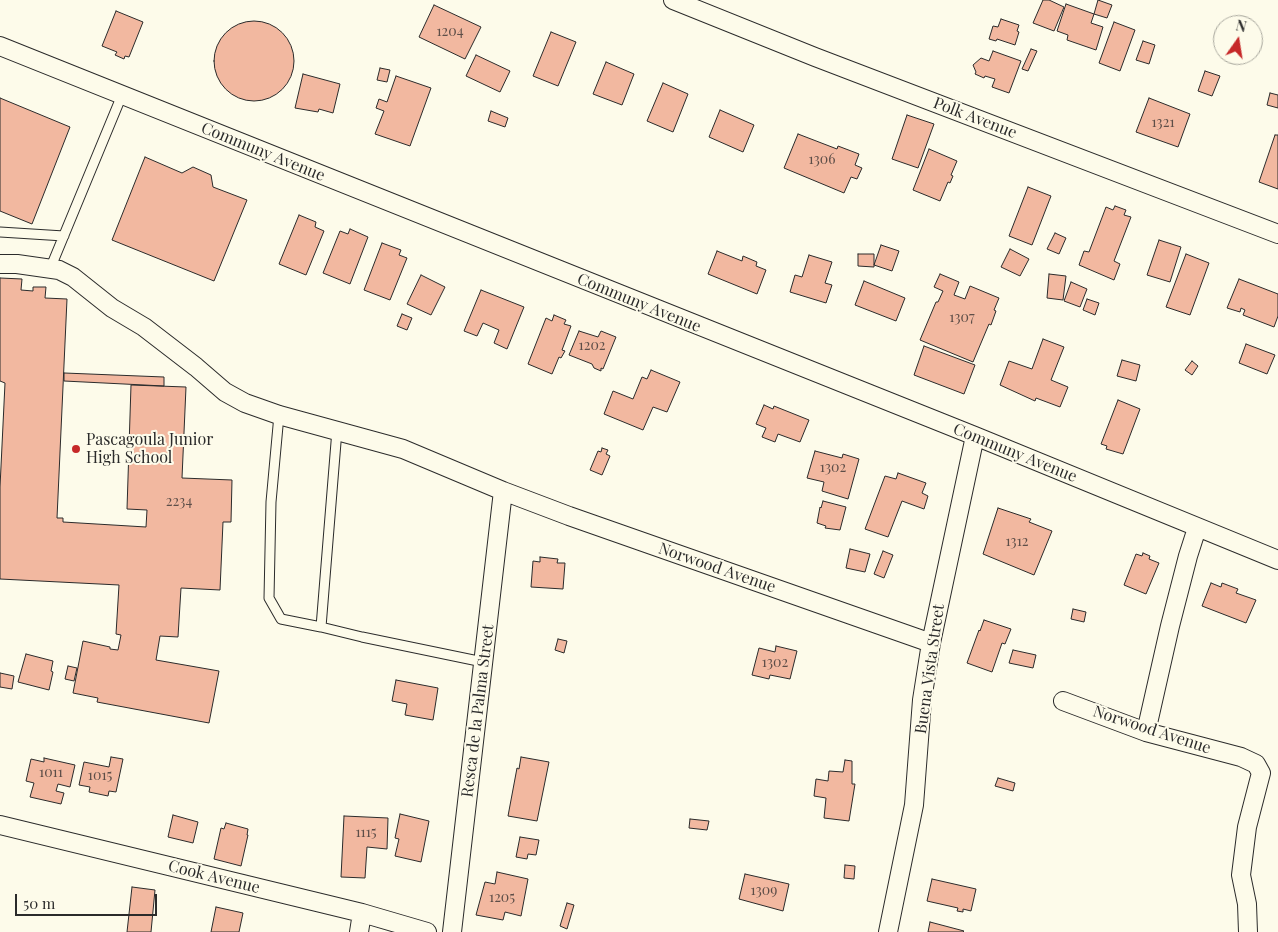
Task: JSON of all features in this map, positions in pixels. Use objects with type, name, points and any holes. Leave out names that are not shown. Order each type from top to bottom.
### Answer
[{"type":"street","name":"Polk Avenue","points":[[673,0],[815,57],[1278,234]]},
{"type":"street","name":"Communy Avenue","points":[[0,46],[975,436],[1278,560]]},
{"type":"street","name":"Norwood Avenue","points":[[0,264],[59,270],[73,277],[112,308],[144,327],[225,392],[245,403],[279,415],[403,449],[503,491],[569,516],[931,643]]},
{"type":"street","name":"Buena Vista Street","points":[[888,932],[914,805],[922,700],[931,643],[975,436]]},
{"type":"street","name":"Resca de la Palma Street","points":[[452,932],[503,491]]},
{"type":"street","points":[[1146,732],[1170,626],[1197,528]]},
{"type":"street","name":"Norwood Avenue","points":[[1063,701],[1146,732],[1253,761],[1260,772],[1248,827],[1241,875],[1247,904],[1248,932]]},
{"type":"street","name":"Cook Avenue","points":[[0,825],[362,913],[427,932]]},
{"type":"street","points":[[359,932],[362,913]]},
{"type":"lane","points":[[50,269],[122,95]]},
{"type":"lane","points":[[0,232],[64,236]]},
{"type":"lane","points":[[279,415],[271,502],[269,598],[281,619],[483,662]]},
{"type":"lane","points":[[321,626],[337,430]]},
{"type":"building","points":[[1043,0],[1049,0],[1064,7],[1054,31],[1033,23]]},
{"type":"building","points":[[1098,0],[1112,5],[1107,18],[1094,14]]},
{"type":"building","points":[[1066,4],[1094,14],[1091,23],[1103,27],[1096,50],[1067,40],[1068,35],[1057,31]]},
{"type":"building","points":[[434,5],[481,27],[465,59],[419,37]]},
{"type":"building","points":[[116,11],[143,22],[129,57],[125,56],[124,59],[115,55],[117,52],[102,46]]},
{"type":"building","points":[[1001,19],[1019,25],[1015,45],[997,39],[996,41],[989,39],[993,26],[998,27]]},
{"type":"building","points":[[254,21],[269,24],[282,33],[291,46],[294,61],[291,76],[282,89],[269,98],[254,101],[239,98],[226,89],[217,76],[214,61],[217,46],[226,33],[239,24]]},
{"type":"building","points":[[1114,22],[1135,30],[1120,71],[1099,63]]},
{"type":"building","points":[[551,32],[576,42],[558,86],[533,76]]},
{"type":"building","points":[[1143,41],[1155,45],[1149,64],[1136,60]]},
{"type":"building","points":[[1031,49],[1037,51],[1028,71],[1022,69]]},
{"type":"building","points":[[993,51],[1021,61],[1009,93],[992,87],[995,79],[985,76],[984,78],[975,74],[973,65],[981,58],[989,61]]},
{"type":"building","points":[[476,55],[510,71],[500,92],[466,76]]},
{"type":"building","points":[[606,62],[634,74],[622,105],[593,94]]},
{"type":"building","points":[[380,68],[390,70],[387,82],[377,80]]},
{"type":"building","points":[[1205,71],[1220,76],[1212,96],[1198,91]]},
{"type":"building","points":[[303,74],[340,84],[333,113],[319,109],[318,112],[295,108]]},
{"type":"building","points":[[396,76],[431,88],[410,146],[375,134],[384,111],[376,108],[379,99],[387,102]]},
{"type":"building","points":[[663,83],[688,94],[673,132],[647,121]]},
{"type":"building","points":[[1270,93],[1278,95],[1278,108],[1267,105]]},
{"type":"building","points":[[0,98],[70,127],[32,224],[0,211]]},
{"type":"building","points":[[1149,98],[1190,114],[1178,147],[1136,132]]},
{"type":"building","points":[[720,110],[754,125],[743,152],[709,137]]},
{"type":"building","points":[[491,111],[508,118],[505,127],[488,121]]},
{"type":"building","points":[[907,115],[934,124],[918,168],[892,159]]},
{"type":"building","points":[[798,134],[837,149],[838,146],[859,154],[855,165],[862,168],[857,179],[851,177],[844,193],[784,168]]},
{"type":"building","points":[[1275,135],[1278,135],[1278,189],[1259,182]]},
{"type":"building","points":[[929,149],[957,161],[951,175],[953,176],[950,183],[948,182],[940,201],[913,190]]},
{"type":"building","points":[[145,157],[182,173],[193,167],[211,175],[213,187],[247,200],[214,281],[112,240]]},
{"type":"building","points":[[1028,187],[1051,196],[1032,245],[1009,236]]},
{"type":"building","points":[[1115,206],[1126,210],[1124,215],[1131,217],[1114,261],[1120,264],[1114,280],[1079,265],[1084,251],[1089,252],[1106,207],[1113,210]]},
{"type":"building","points":[[299,215],[316,222],[315,227],[324,231],[306,275],[279,264]]},
{"type":"building","points":[[350,229],[368,237],[350,284],[323,273],[340,231],[348,234]]},
{"type":"building","points":[[1055,233],[1066,238],[1059,254],[1047,249]]},
{"type":"building","points":[[1159,240],[1181,247],[1170,282],[1147,275]]},
{"type":"building","points":[[382,243],[401,250],[399,255],[407,258],[390,300],[364,290]]},
{"type":"building","points":[[881,245],[899,251],[892,271],[874,265]]},
{"type":"building","points":[[1010,249],[1029,259],[1020,276],[1001,267]]},
{"type":"building","points":[[717,251],[742,261],[743,256],[757,262],[756,266],[766,270],[757,294],[708,274]]},
{"type":"building","points":[[858,254],[874,254],[874,267],[858,266]]},
{"type":"building","points":[[1186,254],[1209,263],[1190,315],[1166,307]]},
{"type":"building","points":[[809,255],[832,262],[825,283],[832,285],[826,303],[790,292],[795,275],[802,277]]},
{"type":"building","points":[[940,274],[959,282],[954,295],[965,299],[970,286],[999,298],[991,325],[989,324],[973,362],[920,340],[936,302],[938,302],[943,291],[934,287]]},
{"type":"building","points":[[1049,274],[1066,276],[1063,300],[1047,298]]},
{"type":"building","points":[[421,275],[445,287],[431,315],[407,304]]},
{"type":"building","points":[[0,278],[22,279],[21,290],[33,291],[33,287],[46,287],[45,298],[67,299],[57,518],[63,518],[63,522],[146,527],[147,510],[127,509],[131,385],[186,387],[182,478],[232,480],[231,522],[223,522],[220,590],[181,588],[178,637],[160,636],[156,660],[219,671],[209,723],[97,702],[98,698],[73,693],[83,641],[118,650],[121,635],[116,634],[119,585],[0,579],[0,487],[5,383],[0,381]]},
{"type":"building","points":[[1239,279],[1278,294],[1278,316],[1274,327],[1243,315],[1245,310],[1241,308],[1240,312],[1227,308]]},
{"type":"building","points":[[864,281],[905,298],[896,321],[855,305]]},
{"type":"building","points":[[1071,282],[1087,289],[1080,307],[1064,301]]},
{"type":"building","points":[[481,290],[524,307],[507,349],[494,343],[499,330],[483,323],[477,336],[464,331]]},
{"type":"building","points":[[1087,299],[1099,303],[1095,315],[1083,310]]},
{"type":"building","points":[[402,314],[412,318],[407,330],[397,326]]},
{"type":"building","points":[[554,315],[566,320],[564,324],[571,326],[562,350],[565,351],[561,358],[559,357],[552,374],[528,364],[546,318],[552,321]]},
{"type":"building","points":[[579,331],[598,337],[601,331],[616,337],[601,371],[594,368],[592,364],[569,355]]},
{"type":"building","points":[[1043,339],[1064,347],[1051,380],[1068,387],[1060,407],[1036,398],[1035,401],[1000,385],[1009,361],[1032,369]]},
{"type":"building","points":[[1246,344],[1275,355],[1267,374],[1239,363]]},
{"type":"building","points":[[924,346],[975,365],[964,394],[914,375]]},
{"type":"building","points":[[1122,360],[1140,365],[1136,381],[1117,376]]},
{"type":"building","points":[[1192,361],[1198,366],[1192,375],[1185,370]]},
{"type":"building","points":[[651,370],[680,382],[667,412],[653,407],[643,430],[604,414],[613,391],[633,399],[642,377],[647,379]]},
{"type":"building","points":[[64,373],[164,377],[164,386],[64,381]]},
{"type":"building","points":[[1118,400],[1140,409],[1123,454],[1106,449],[1107,446],[1101,444]]},
{"type":"building","points":[[764,405],[773,409],[774,406],[809,420],[800,442],[778,434],[775,442],[762,437],[766,428],[756,424]]},
{"type":"building","points":[[602,448],[608,450],[606,454],[610,456],[602,475],[590,470],[598,451],[601,452]]},
{"type":"building","points":[[815,451],[842,458],[843,454],[859,459],[848,499],[822,491],[824,482],[807,478]]},
{"type":"building","points":[[898,473],[926,483],[922,493],[928,496],[924,509],[902,501],[888,537],[865,529],[885,476],[896,479]]},
{"type":"building","points":[[823,501],[846,507],[840,530],[825,528],[826,526],[817,523]]},
{"type":"building","points":[[998,508],[1031,519],[1029,522],[1052,531],[1034,575],[983,554]]},
{"type":"building","points":[[850,549],[870,554],[865,572],[846,568]]},
{"type":"building","points":[[883,551],[893,555],[884,578],[874,574]]},
{"type":"building","points":[[1143,553],[1150,556],[1149,559],[1159,563],[1146,594],[1124,585],[1136,554],[1142,556]]},
{"type":"building","points":[[540,557],[558,559],[557,563],[565,563],[563,589],[531,587],[533,561],[540,562]]},
{"type":"building","points":[[1211,583],[1221,587],[1222,583],[1238,589],[1236,593],[1256,600],[1246,623],[1202,606]]},
{"type":"building","points":[[1073,609],[1086,612],[1084,622],[1071,619]]},
{"type":"building","points":[[984,620],[1011,629],[1005,644],[1002,643],[992,672],[967,663]]},
{"type":"building","points":[[558,639],[567,641],[564,653],[555,650]]},
{"type":"building","points":[[776,646],[797,651],[790,679],[770,675],[769,679],[752,675],[759,648],[775,652]]},
{"type":"building","points":[[1013,650],[1036,655],[1033,668],[1009,663]]},
{"type":"building","points":[[26,654],[53,661],[51,671],[53,672],[49,690],[18,682]]},
{"type":"building","points":[[68,666],[77,668],[74,681],[65,679]]},
{"type":"building","points":[[0,673],[14,676],[12,689],[0,687]]},
{"type":"building","points":[[396,680],[438,688],[433,720],[405,715],[407,704],[392,701]]},
{"type":"building","points":[[111,757],[123,759],[116,792],[109,791],[108,796],[89,792],[90,787],[79,785],[84,762],[109,767]]},
{"type":"building","points":[[521,757],[549,762],[537,821],[508,816],[517,768],[519,769]]},
{"type":"building","points":[[44,758],[75,765],[70,787],[58,784],[56,791],[64,793],[61,804],[30,797],[34,783],[26,781],[31,759],[44,762]]},
{"type":"building","points":[[845,760],[852,761],[852,784],[855,784],[849,821],[824,818],[826,798],[814,796],[816,779],[828,781],[829,771],[843,772]]},
{"type":"building","points":[[998,778],[1015,783],[1013,791],[995,786]]},
{"type":"building","points":[[400,814],[429,821],[421,862],[395,856],[399,839],[395,838]]},
{"type":"building","points":[[173,815],[198,822],[193,843],[168,837]]},
{"type":"building","points":[[344,816],[388,818],[387,849],[367,847],[365,878],[341,877]]},
{"type":"building","points":[[690,819],[709,821],[707,830],[689,828]]},
{"type":"building","points":[[226,823],[248,829],[241,866],[214,859],[221,828],[224,829]]},
{"type":"building","points":[[520,837],[539,840],[536,855],[528,854],[527,859],[516,857]]},
{"type":"building","points":[[845,865],[855,866],[854,879],[844,878]]},
{"type":"building","points":[[497,872],[528,879],[521,916],[505,912],[503,920],[476,915],[485,882],[495,884]]},
{"type":"building","points":[[745,874],[789,884],[783,911],[739,899]]},
{"type":"building","points":[[932,879],[976,889],[971,911],[963,909],[963,912],[957,911],[958,908],[927,901]]},
{"type":"building","points":[[132,887],[155,890],[151,932],[127,932]]},
{"type":"building","points":[[567,903],[574,905],[567,929],[560,926]]},
{"type":"building","points":[[216,907],[243,913],[239,932],[211,932]]},
{"type":"building","points":[[930,922],[964,931],[928,932]]},
{"type":"place","name":"Pascagoula Junior High School","points":[[76,449]]}]
